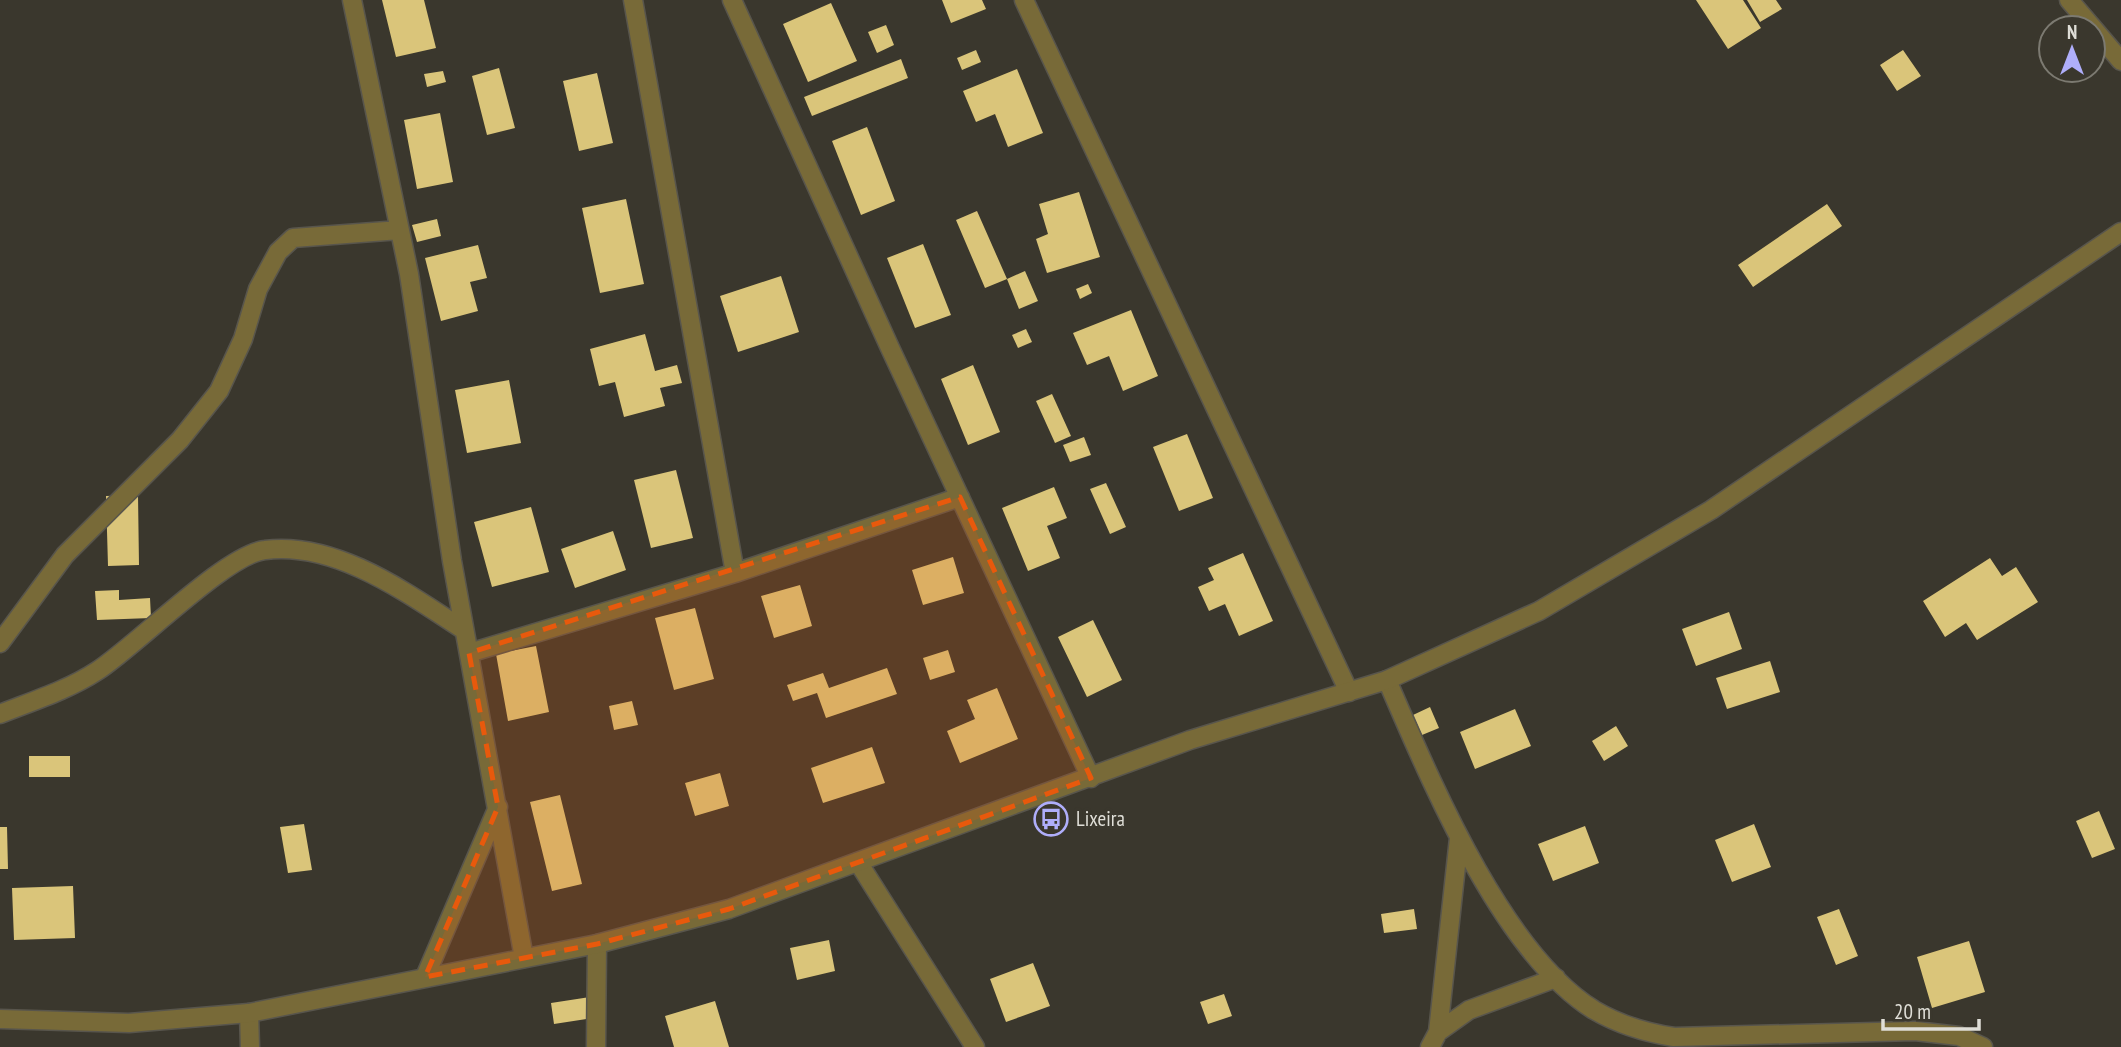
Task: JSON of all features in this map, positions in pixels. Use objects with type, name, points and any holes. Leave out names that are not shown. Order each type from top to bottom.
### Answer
[{"type":"street","points":[[352,0],[400,230],[464,630],[524,958]]},
{"type":"street","points":[[633,0],[735,573]]},
{"type":"street","points":[[732,0],[1091,778]]},
{"type":"street","points":[[1024,0],[1349,692]]},
{"type":"street","points":[[2070,0],[2121,61]]},
{"type":"street","points":[[0,643],[65,555],[180,440],[219,391],[243,339],[258,289],[278,252],[293,238],[400,230]]},
{"type":"street","points":[[0,1019],[129,1023],[249,1013],[597,944],[729,909],[1189,740],[1387,680],[1539,611],[1711,510],[2121,232]]},
{"type":"street","points":[[469,653],[735,573],[960,497]]},
{"type":"street","points":[[0,714],[64,689],[100,669],[230,567],[262,550],[286,548],[319,555],[380,576],[464,630]]},
{"type":"street","points":[[1387,680],[1459,838],[1512,924],[1556,978],[1595,1010],[1675,1042],[1916,1031],[1959,1036],[1983,1047]]},
{"type":"street","points":[[425,977],[498,807]]},
{"type":"street","points":[[1434,1039],[1459,838]]},
{"type":"street","points":[[859,862],[975,1047]]},
{"type":"street","points":[[596,1047],[597,944]]},
{"type":"street","points":[[1434,1039],[1469,1010],[1556,978]]},
{"type":"street","points":[[249,1013],[250,1047]]},
{"type":"highlighted area","points":[[960,497],[1091,778],[729,909],[597,944],[425,977],[498,807],[469,653]]},
{"type":"building","points":[[382,0],[424,0],[436,48],[396,57]]},
{"type":"building","points":[[942,0],[982,0],[986,9],[951,23]]},
{"type":"building","points":[[1696,0],[1743,0],[1761,28],[1728,49]]},
{"type":"building","points":[[1747,0],[1776,0],[1782,9],[1760,22]]},
{"type":"building","points":[[831,3],[857,61],[808,82],[783,24]]},
{"type":"building","points":[[886,25],[894,45],[877,53],[868,32]]},
{"type":"building","points":[[976,50],[981,62],[962,70],[957,58]]},
{"type":"building","points":[[1903,50],[1921,76],[1897,91],[1880,65]]},
{"type":"building","points":[[901,59],[908,78],[812,116],[804,97]]},
{"type":"building","points":[[499,68],[515,128],[487,135],[472,76]]},
{"type":"building","points":[[1017,69],[1043,133],[1008,147],[995,114],[976,122],[963,91]]},
{"type":"building","points":[[443,71],[446,82],[427,87],[424,74]]},
{"type":"building","points":[[597,73],[613,143],[579,151],[563,81]]},
{"type":"building","points":[[440,113],[453,182],[417,189],[404,120]]},
{"type":"building","points":[[867,127],[895,201],[861,215],[832,141]]},
{"type":"building","points":[[1079,192],[1100,257],[1047,273],[1036,239],[1048,234],[1039,204]]},
{"type":"building","points":[[626,199],[644,284],[600,293],[582,208]]},
{"type":"building","points":[[1827,204],[1842,226],[1753,287],[1738,265]]},
{"type":"building","points":[[977,211],[1007,279],[985,288],[956,220]]},
{"type":"building","points":[[437,219],[441,236],[417,242],[412,225]]},
{"type":"building","points":[[923,244],[951,315],[915,328],[887,258]]},
{"type":"building","points":[[478,245],[487,278],[470,282],[478,311],[441,321],[425,258]]},
{"type":"building","points":[[1025,271],[1038,301],[1019,309],[1007,279]]},
{"type":"building","points":[[781,276],[799,332],[738,352],[720,296]]},
{"type":"building","points":[[1088,284],[1092,293],[1080,299],[1076,289]]},
{"type":"building","points":[[1131,310],[1158,376],[1123,391],[1109,356],[1087,365],[1073,333]]},
{"type":"building","points":[[1026,329],[1032,342],[1018,348],[1012,335]]},
{"type":"building","points":[[645,334],[655,371],[677,365],[682,383],[660,388],[665,406],[624,417],[615,382],[599,386],[590,349]]},
{"type":"building","points":[[973,365],[1000,432],[968,445],[941,379]]},
{"type":"building","points":[[509,380],[521,443],[467,453],[455,390]]},
{"type":"building","points":[[1052,394],[1071,436],[1055,443],[1036,401]]},
{"type":"building","points":[[1187,434],[1213,498],[1179,511],[1153,447]]},
{"type":"building","points":[[1084,437],[1091,455],[1070,462],[1063,445]]},
{"type":"building","points":[[676,470],[693,538],[651,548],[634,480]]},
{"type":"building","points":[[1106,483],[1126,527],[1110,534],[1090,489]]},
{"type":"building","points":[[1054,487],[1067,518],[1047,526],[1060,558],[1028,571],[1002,508]]},
{"type":"building","points":[[138,495],[139,565],[108,566],[106,496]]},
{"type":"building","points":[[531,507],[549,572],[492,587],[474,522]]},
{"type":"building","points":[[613,531],[626,570],[575,588],[561,549]]},
{"type":"building","points":[[1243,553],[1273,621],[1239,636],[1225,604],[1209,611],[1198,587],[1214,580],[1208,568]]},
{"type":"building","points":[[953,557],[964,593],[923,605],[912,570]]},
{"type":"building","points":[[1990,558],[2002,576],[2016,567],[2038,602],[1977,640],[1966,623],[1945,637],[1923,601]]},
{"type":"building","points":[[800,585],[812,626],[774,638],[761,596]]},
{"type":"building","points":[[119,590],[119,600],[150,598],[151,618],[97,620],[95,591]]},
{"type":"building","points":[[695,608],[714,679],[674,690],[655,618]]},
{"type":"building","points":[[1729,612],[1742,649],[1696,666],[1682,629]]},
{"type":"building","points":[[1093,620],[1122,680],[1087,697],[1058,637]]},
{"type":"building","points":[[536,646],[549,712],[508,721],[496,654]]},
{"type":"building","points":[[948,650],[955,672],[930,680],[923,658]]},
{"type":"building","points":[[1770,661],[1780,692],[1727,709],[1716,678]]},
{"type":"building","points":[[887,668],[897,694],[826,718],[817,693],[793,701],[787,685],[823,673],[829,688]]},
{"type":"building","points":[[997,688],[1018,739],[960,763],[947,731],[975,719],[967,700]]},
{"type":"building","points":[[632,701],[638,725],[614,730],[609,706]]},
{"type":"building","points":[[1430,707],[1439,728],[1422,735],[1413,715]]},
{"type":"building","points":[[1515,709],[1531,746],[1475,769],[1460,732]]},
{"type":"building","points":[[1616,726],[1628,746],[1604,761],[1592,741]]},
{"type":"building","points":[[872,747],[885,783],[823,803],[811,768]]},
{"type":"building","points":[[29,756],[70,756],[70,777],[29,777]]},
{"type":"building","points":[[720,773],[729,806],[695,816],[685,783]]},
{"type":"building","points":[[560,795],[582,884],[552,891],[530,802]]},
{"type":"building","points":[[2099,811],[2115,849],[2092,858],[2076,821]]},
{"type":"building","points":[[304,824],[312,870],[288,873],[280,827]]},
{"type":"building","points":[[1754,824],[1771,867],[1732,882],[1715,840]]},
{"type":"building","points":[[1585,826],[1599,863],[1553,881],[1538,844]]},
{"type":"building","points":[[0,827],[7,827],[8,869],[0,869]]},
{"type":"building","points":[[73,886],[75,938],[14,940],[12,888]]},
{"type":"building","points":[[1414,909],[1417,929],[1384,933],[1381,914]]},
{"type":"building","points":[[1839,909],[1858,956],[1836,965],[1817,917]]},
{"type":"building","points":[[829,940],[835,971],[797,980],[790,948]]},
{"type":"building","points":[[1969,941],[1985,992],[1932,1008],[1917,957]]},
{"type":"building","points":[[1033,963],[1050,1006],[1006,1022],[990,979]]},
{"type":"building","points":[[1224,994],[1232,1016],[1208,1024],[1200,1002]]},
{"type":"building","points":[[590,997],[593,1018],[554,1024],[551,1003]]},
{"type":"building","points":[[715,1001],[729,1047],[674,1047],[665,1016]]},
{"type":"place","name":"Lixeira","points":[[1051,819]]}]
